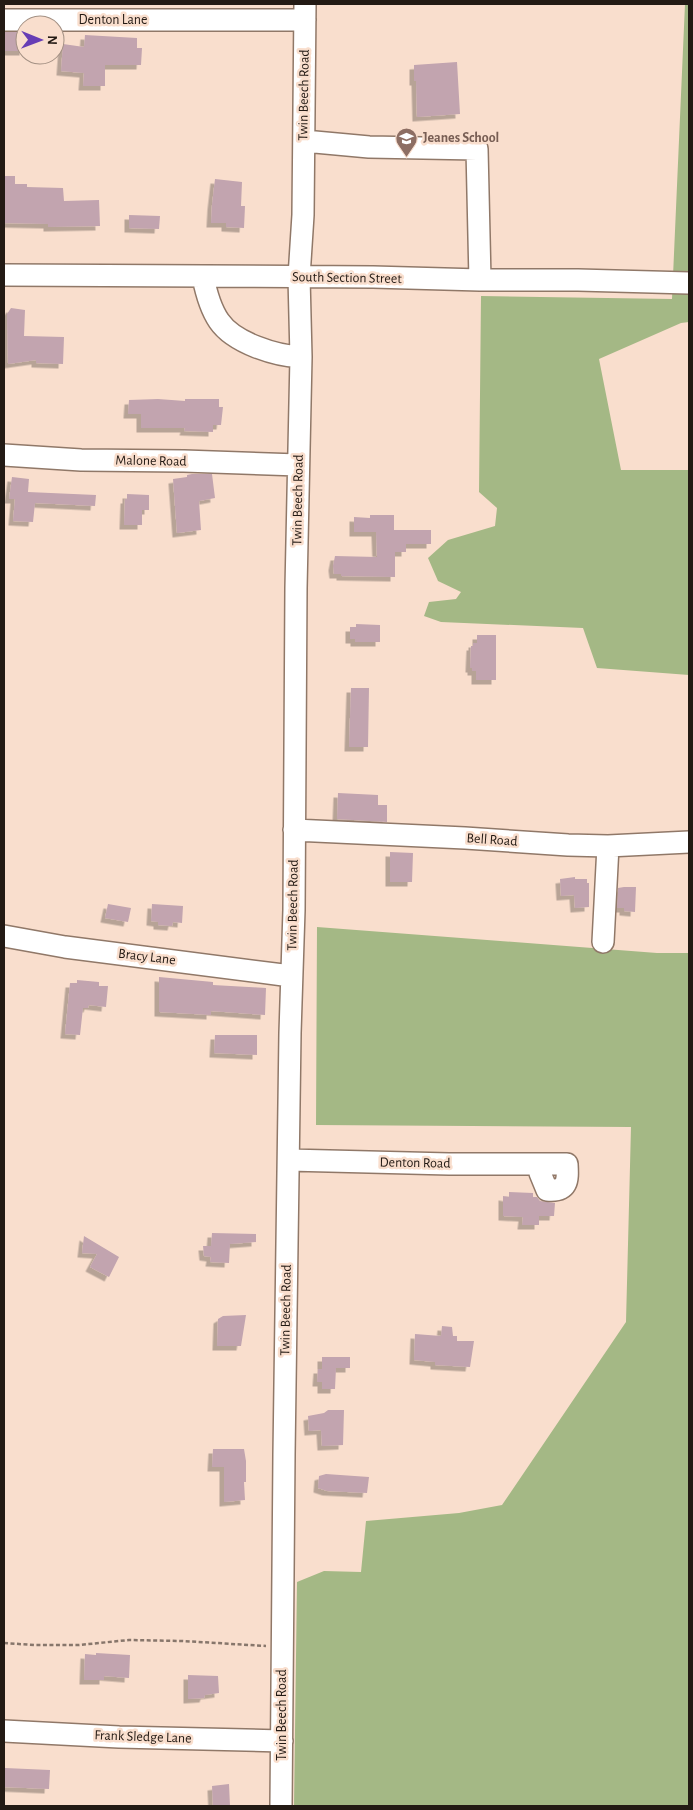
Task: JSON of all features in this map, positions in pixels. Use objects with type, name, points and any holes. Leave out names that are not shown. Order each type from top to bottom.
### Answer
[{"type":"street","name":"Denton Lane","points":[[4,20],[163,20],[305,12]]},
{"type":"street","name":"Twin Beech Road","points":[[281,1806],[291,976],[294,910],[298,465],[301,357],[299,277],[303,215],[305,12]]},
{"type":"street","points":[[304,141],[369,147],[476,149],[480,280]]},
{"type":"street","name":"South Section Street","points":[[4,275],[578,280],[689,283]]},
{"type":"street","points":[[203,277],[206,295],[219,321],[238,338],[285,357],[301,357]]},
{"type":"street","name":"Malone Road","points":[[4,455],[81,460],[298,465]]},
{"type":"street","name":"Bell Road","points":[[294,830],[568,845],[608,846],[689,842]]},
{"type":"street","points":[[603,942],[608,846]]},
{"type":"street","name":"Bracy Lane","points":[[4,936],[65,947],[291,976]]},
{"type":"street","name":"Denton Road","points":[[289,1160],[542,1164]]},
{"type":"street","name":"Frank Sledge Lane","points":[[4,1731],[119,1737],[282,1741]]},
{"type":"path","points":[[4,1643],[79,1645],[129,1640],[184,1641],[282,1648]]},
{"type":"green space","points":[[685,4],[689,4],[689,322],[681,323],[599,359],[621,470],[689,470],[689,675],[597,668],[583,628],[441,622],[424,616],[429,602],[456,599],[461,592],[438,581],[428,558],[448,540],[495,526],[497,508],[479,492],[481,296],[672,299]]},
{"type":"green space","points":[[317,927],[657,953],[689,953],[689,1806],[294,1806],[297,1582],[324,1571],[361,1572],[366,1521],[459,1513],[502,1505],[626,1322],[631,1127],[316,1125]]},
{"type":"building","points":[[4,32],[15,32],[15,51],[4,51]]},
{"type":"building","points":[[85,35],[137,38],[137,48],[142,48],[141,65],[105,65],[105,86],[83,86],[84,73],[61,71],[61,65],[65,65],[65,44],[84,47]]},
{"type":"building","points":[[457,62],[460,114],[417,117],[414,65]]},
{"type":"building","points":[[4,176],[15,176],[15,184],[27,184],[27,187],[63,188],[64,201],[99,200],[100,226],[48,227],[48,224],[4,223]]},
{"type":"building","points":[[215,179],[242,182],[241,206],[245,206],[244,228],[226,227],[226,223],[211,223]]},
{"type":"building","points":[[129,215],[160,216],[159,229],[129,228]]},
{"type":"building","points":[[11,308],[25,310],[24,336],[64,337],[63,364],[36,363],[36,360],[8,364],[7,314]]},
{"type":"building","points":[[158,399],[185,401],[185,399],[219,399],[219,407],[223,407],[221,425],[213,425],[213,432],[184,431],[185,428],[141,428],[141,414],[128,414],[129,400]]},
{"type":"building","points":[[212,474],[215,498],[199,501],[201,530],[177,533],[173,479],[187,477],[187,475]]},
{"type":"building","points":[[12,477],[29,479],[28,492],[96,495],[95,506],[35,503],[33,522],[13,521],[15,499],[9,499]]},
{"type":"building","points":[[127,494],[149,495],[149,510],[142,510],[142,525],[124,525],[125,499],[127,499]]},
{"type":"building","points":[[370,515],[394,515],[394,530],[431,530],[431,544],[406,544],[406,552],[395,552],[395,577],[341,576],[341,574],[334,574],[335,556],[377,557],[376,532],[354,532],[354,517],[370,518]]},
{"type":"building","points":[[356,624],[380,625],[380,642],[355,642],[355,639],[350,639],[350,627],[356,627]]},
{"type":"building","points":[[477,635],[496,635],[496,680],[476,680],[476,671],[472,671],[472,668],[470,668],[471,646],[473,646],[473,643],[477,643]]},
{"type":"building","points":[[351,688],[369,688],[368,747],[349,747]]},
{"type":"building","points":[[338,793],[378,795],[378,805],[387,805],[387,822],[337,819]]},
{"type":"building","points":[[390,852],[413,853],[412,882],[390,882]]},
{"type":"building","points":[[575,877],[575,879],[587,879],[587,883],[589,883],[589,907],[575,908],[574,895],[561,896],[560,879]]},
{"type":"building","points":[[636,887],[635,912],[624,911],[624,908],[617,908],[618,888]]},
{"type":"building","points":[[108,904],[131,908],[128,922],[105,918]]},
{"type":"building","points":[[152,904],[183,906],[182,923],[173,922],[172,926],[158,925],[158,922],[151,921]]},
{"type":"building","points":[[159,977],[213,982],[213,985],[266,988],[265,1015],[211,1011],[211,1015],[159,1012]]},
{"type":"building","points":[[77,980],[99,982],[99,986],[108,986],[106,1007],[89,1005],[88,1008],[83,1008],[80,1035],[65,1034],[70,983],[77,983]]},
{"type":"building","points":[[215,1035],[257,1035],[257,1055],[214,1053]]},
{"type":"building","points":[[509,1192],[533,1193],[533,1197],[537,1197],[540,1201],[555,1203],[554,1216],[539,1216],[539,1225],[522,1225],[523,1217],[503,1216],[503,1196],[509,1197]]},
{"type":"building","points":[[212,1233],[256,1234],[256,1242],[230,1244],[229,1263],[210,1262],[211,1257],[204,1256],[203,1246],[211,1246]]},
{"type":"building","points":[[84,1236],[119,1257],[109,1277],[90,1267],[97,1254],[82,1253]]},
{"type":"building","points":[[246,1315],[241,1346],[217,1346],[218,1319],[223,1316]]},
{"type":"building","points":[[442,1326],[452,1327],[453,1336],[457,1336],[457,1341],[474,1341],[470,1367],[435,1365],[435,1362],[414,1360],[415,1334],[441,1336]]},
{"type":"building","points":[[322,1357],[350,1357],[350,1368],[336,1368],[335,1389],[322,1389],[322,1382],[317,1382],[318,1369],[322,1369]]},
{"type":"building","points":[[328,1410],[344,1410],[343,1445],[322,1446],[321,1430],[309,1431],[308,1416],[324,1413]]},
{"type":"building","points":[[213,1449],[244,1449],[246,1461],[245,1500],[224,1502],[224,1467],[212,1467]]},
{"type":"building","points":[[326,1474],[369,1477],[367,1493],[327,1491],[318,1488],[319,1476]]},
{"type":"building","points":[[96,1653],[130,1655],[129,1678],[104,1676],[104,1680],[84,1680],[85,1654],[96,1655]]},
{"type":"building","points":[[188,1675],[218,1676],[219,1693],[205,1695],[204,1698],[188,1699]]},
{"type":"building","points":[[5,1768],[50,1770],[49,1789],[4,1787]]},
{"type":"building","points":[[229,1784],[230,1806],[213,1806],[212,1786]]},
{"type":"place","name":"Jeanes School","points":[[407,157]]}]
